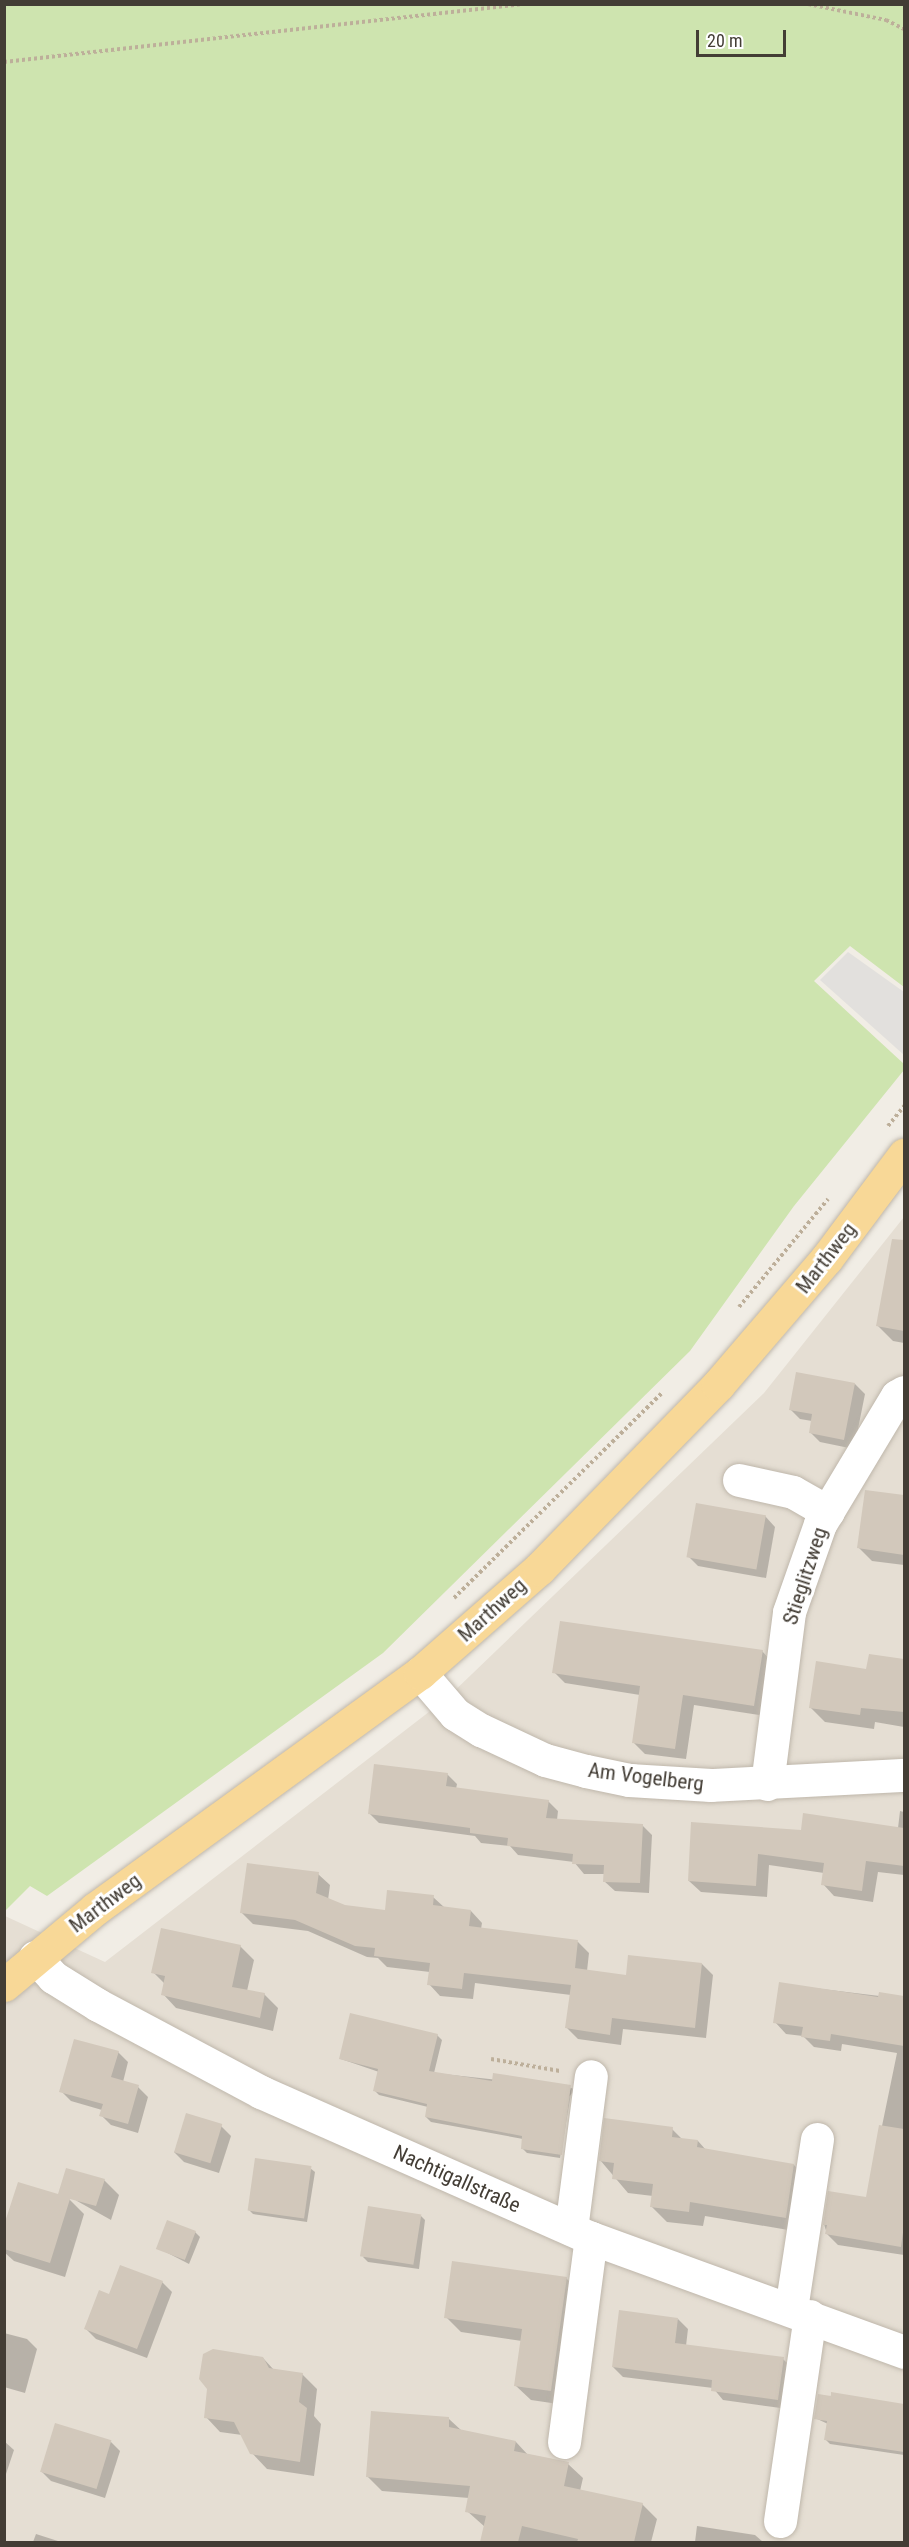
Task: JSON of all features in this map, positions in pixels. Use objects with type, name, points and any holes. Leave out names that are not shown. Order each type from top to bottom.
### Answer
[{"type":"main road","name":"Marthweg","points":[[4,1985],[35,1957],[420,1673],[539,1569],[680,1427],[827,1258],[893,1144]]},
{"type":"street","name":"Stieglitzweg","points":[[767,1784],[789,1612],[828,1512],[897,1396],[904,1392]]},
{"type":"street","points":[[739,1480],[793,1491],[828,1512]]},
{"type":"street","name":"Am Vogelberg","points":[[420,1673],[455,1714],[545,1760],[629,1780],[711,1785],[767,1784],[904,1775]]},
{"type":"street","name":"Nachtigallstraße","points":[[35,1957],[53,1977],[98,2005],[261,2092],[581,2233],[904,2352]]},
{"type":"street","points":[[564,2442],[591,2076]]},
{"type":"street","points":[[780,2521],[817,2139]]},
{"type":"path","points":[[4,62],[523,4]]},
{"type":"path","points":[[808,4],[885,20],[904,29]]},
{"type":"path","points":[[893,1144],[904,1106]]},
{"type":"path","points":[[734,1314],[830,1196]]},
{"type":"path","points":[[446,1606],[664,1392]]},
{"type":"path","points":[[491,2058],[591,2076]]},
{"type":"shaded area","points":[[848,952],[904,992],[904,1055],[820,980]]},
{"type":"shaded area","points":[[904,1217],[904,2542],[5,2542],[5,1916],[105,1962],[447,1698],[764,1393]]},
{"type":"green space","points":[[5,4],[904,5],[904,987],[850,946],[814,981],[904,1064],[904,1070],[794,1206],[690,1351],[383,1653],[47,1896],[30,1886],[5,1911]]},
{"type":"building","points":[[892,1239],[904,1240],[904,1331],[876,1326]]},
{"type":"building","points":[[796,1372],[855,1383],[844,1440],[809,1433],[812,1414],[789,1410]]},
{"type":"building","points":[[865,1490],[904,1495],[904,1555],[857,1548]]},
{"type":"building","points":[[696,1503],[766,1515],[756,1569],[686,1557]]},
{"type":"building","points":[[560,1621],[763,1650],[754,1706],[683,1695],[675,1749],[632,1743],[640,1686],[552,1673]]},
{"type":"building","points":[[869,1654],[904,1659],[904,1712],[861,1708],[860,1715],[809,1708],[816,1661],[866,1669]]},
{"type":"building","points":[[374,1764],[448,1773],[446,1786],[549,1800],[546,1818],[643,1824],[640,1883],[603,1882],[604,1865],[572,1864],[573,1854],[507,1846],[508,1838],[470,1833],[470,1828],[368,1814]]},
{"type":"building","points":[[803,1813],[904,1828],[904,1866],[866,1861],[862,1891],[821,1885],[824,1863],[758,1854],[756,1886],[688,1881],[691,1822],[801,1830]]},
{"type":"building","points":[[247,1863],[319,1872],[316,1893],[345,1905],[385,1910],[387,1890],[434,1895],[433,1905],[471,1910],[469,1926],[578,1940],[575,1968],[626,1975],[628,1955],[702,1963],[695,2028],[612,2018],[610,2035],[565,2028],[571,1985],[464,1973],[462,1989],[427,1985],[430,1963],[374,1956],[375,1948],[355,1946],[295,1920],[240,1913]]},
{"type":"building","points":[[161,1928],[241,1945],[232,1987],[265,1993],[260,2018],[161,1995],[165,1976],[151,1973]]},
{"type":"building","points":[[779,1982],[878,1997],[879,1992],[904,1996],[904,2046],[831,2034],[830,2041],[801,2037],[803,2027],[773,2023]]},
{"type":"building","points":[[350,2013],[438,2034],[429,2071],[492,2081],[493,2073],[571,2085],[562,2155],[521,2149],[522,2136],[425,2117],[427,2104],[373,2091],[378,2069],[339,2059]]},
{"type":"building","points":[[74,2039],[119,2051],[111,2077],[139,2085],[128,2124],[99,2116],[103,2104],[59,2092]]},
{"type":"building","points":[[186,2113],[222,2124],[210,2163],[174,2152]]},
{"type":"building","points":[[604,2118],[673,2127],[672,2137],[698,2140],[697,2147],[794,2164],[786,2218],[690,2202],[689,2212],[650,2207],[653,2184],[612,2179],[614,2163],[599,2161]]},
{"type":"building","points":[[879,2125],[904,2129],[904,2225],[901,2247],[825,2234],[827,2225],[823,2225],[828,2191],[866,2197]]},
{"type":"building","points":[[255,2158],[311,2166],[304,2218],[248,2210]]},
{"type":"building","points":[[66,2168],[105,2179],[96,2206],[70,2199],[50,2263],[4,2249],[4,2225],[18,2182],[58,2194]]},
{"type":"building","points":[[368,2206],[421,2214],[413,2265],[360,2256]]},
{"type":"building","points":[[167,2220],[196,2231],[185,2260],[156,2249]]},
{"type":"building","points":[[452,2261],[567,2277],[551,2391],[514,2386],[522,2329],[444,2318]]},
{"type":"building","points":[[120,2265],[163,2281],[137,2349],[84,2329],[99,2290],[109,2294]]},
{"type":"building","points":[[619,2310],[678,2318],[675,2343],[784,2357],[778,2400],[711,2391],[712,2380],[612,2367]]},
{"type":"building","points":[[213,2349],[263,2357],[269,2368],[303,2373],[299,2402],[307,2408],[300,2462],[250,2454],[234,2422],[204,2418],[207,2389],[199,2379],[203,2354]]},
{"type":"building","points":[[831,2392],[904,2404],[904,2452],[824,2440],[827,2421],[814,2419],[818,2394],[831,2396]]},
{"type":"building","points":[[371,2411],[449,2417],[449,2427],[516,2441],[514,2451],[569,2462],[564,2486],[643,2503],[634,2542],[577,2542],[578,2539],[522,2526],[518,2542],[480,2542],[486,2516],[465,2512],[470,2486],[366,2477]]},
{"type":"building","points":[[55,2423],[111,2440],[97,2489],[40,2472]]}]
